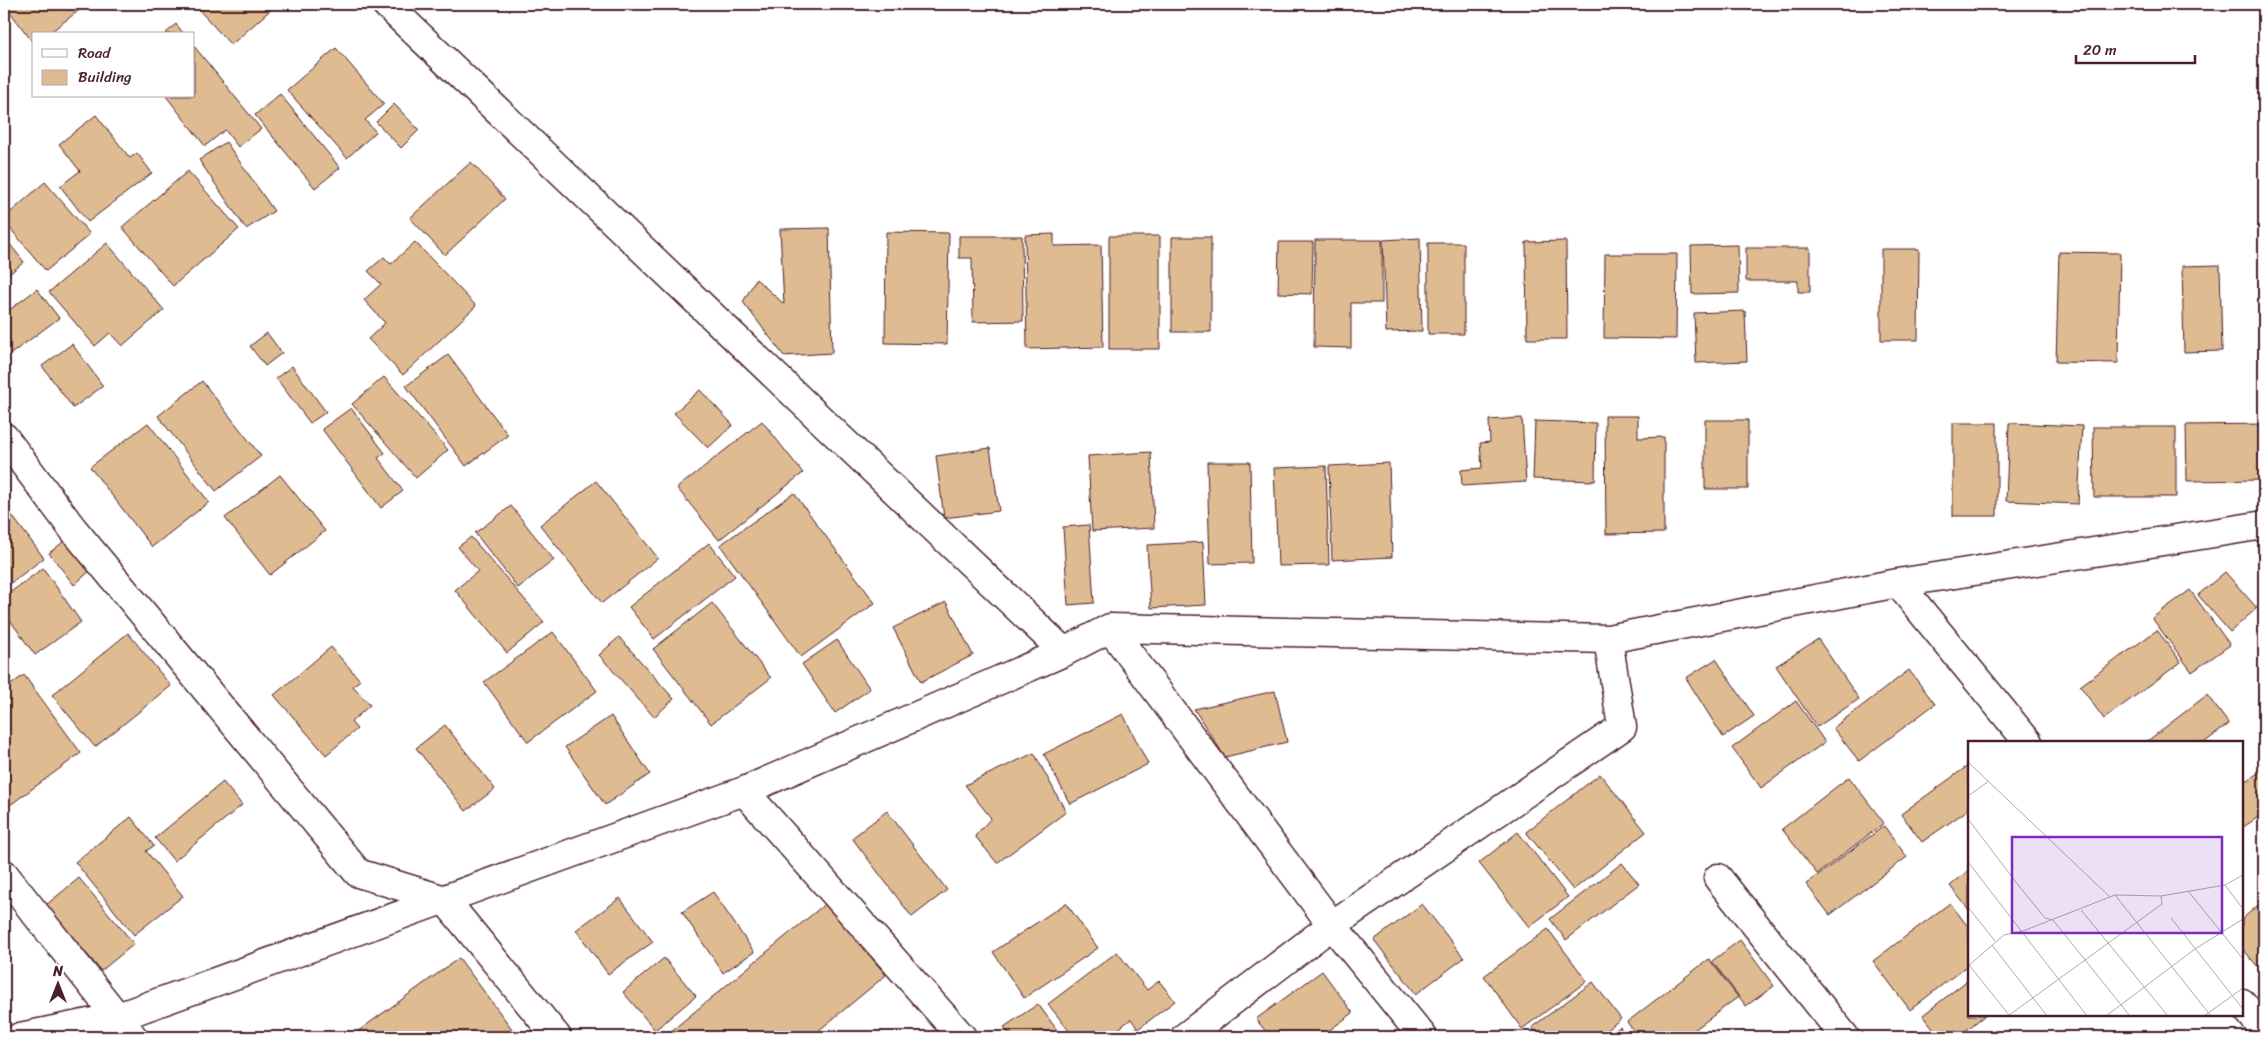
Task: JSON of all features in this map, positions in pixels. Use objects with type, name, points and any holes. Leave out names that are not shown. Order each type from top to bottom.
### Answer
[{"type":"street","points":[[386,4],[1064,652]]},
{"type":"street","points":[[4,437],[73,529],[358,873],[445,900],[557,1037]]},
{"type":"street","points":[[20,1037],[125,1027],[445,900],[744,791],[1064,652],[1110,628],[1608,639],[1898,584],[2264,525]]},
{"type":"street","points":[[1898,584],[2027,741]]},
{"type":"street","points":[[1110,628],[1332,925],[1423,1037]]},
{"type":"street","points":[[1185,1037],[1332,925],[1622,727],[1608,639]]},
{"type":"street","points":[[744,791],[962,1037]]},
{"type":"street","points":[[4,874],[125,1027]]},
{"type":"street","points":[[1718,878],[1845,1037]]},
{"type":"street","points":[[2243,1004],[2264,1030]]},
{"type":"building","points":[[4,4],[79,4],[82,8],[51,32],[32,32],[32,41]]},
{"type":"building","points":[[208,4],[277,4],[231,45],[200,11]]},
{"type":"building","points":[[176,24],[182,32],[167,32]]},
{"type":"building","points":[[195,47],[261,129],[238,147],[225,130],[205,146],[168,98],[195,98]]},
{"type":"building","points":[[336,48],[384,104],[365,120],[376,132],[347,158],[287,90]]},
{"type":"building","points":[[280,94],[340,168],[315,188],[255,115]]},
{"type":"building","points":[[394,104],[419,130],[401,148],[376,122]]},
{"type":"building","points":[[96,115],[130,158],[137,153],[152,173],[88,222],[60,186],[80,171],[59,144]]},
{"type":"building","points":[[226,142],[274,211],[246,229],[199,160]]},
{"type":"building","points":[[471,162],[505,199],[445,255],[410,218]]},
{"type":"building","points":[[188,171],[239,229],[173,286],[122,227]]},
{"type":"building","points":[[45,182],[90,234],[46,271],[4,221],[4,218]]},
{"type":"building","points":[[829,228],[832,353],[784,356],[743,302],[756,279],[784,304],[780,229]]},
{"type":"building","points":[[886,232],[949,233],[947,344],[885,343]]},
{"type":"building","points":[[1054,234],[1054,246],[1101,245],[1103,347],[1027,349],[1025,235]]},
{"type":"building","points":[[959,236],[1022,236],[1023,321],[973,322],[972,258],[959,258]]},
{"type":"building","points":[[1109,236],[1160,236],[1160,349],[1109,349]]},
{"type":"building","points":[[4,237],[24,262],[4,278]]},
{"type":"building","points":[[1172,237],[1211,237],[1211,332],[1172,332]]},
{"type":"building","points":[[1420,238],[1422,331],[1386,332],[1383,240]]},
{"type":"building","points":[[1315,240],[1382,240],[1382,303],[1351,303],[1351,348],[1314,347]]},
{"type":"building","points":[[1566,241],[1567,339],[1527,339],[1526,242]]},
{"type":"building","points":[[415,242],[476,306],[403,375],[368,339],[385,323],[364,300],[381,284],[368,271],[384,257],[391,264]]},
{"type":"building","points":[[1279,242],[1313,242],[1312,294],[1278,293]]},
{"type":"building","points":[[107,243],[164,310],[122,346],[110,333],[95,346],[49,292]]},
{"type":"building","points":[[1428,243],[1464,243],[1464,334],[1428,334]]},
{"type":"building","points":[[1738,245],[1739,293],[1692,294],[1691,246]]},
{"type":"building","points":[[1746,248],[1810,248],[1810,292],[1798,292],[1798,281],[1746,281]]},
{"type":"building","points":[[1881,249],[1919,249],[1918,340],[1881,340]]},
{"type":"building","points":[[2059,252],[2120,253],[2118,363],[2056,362]]},
{"type":"building","points":[[1605,254],[1677,254],[1676,339],[1604,338]]},
{"type":"building","points":[[2220,265],[2222,351],[2184,352],[2182,266]]},
{"type":"building","points":[[37,289],[59,318],[8,356],[4,350],[4,314]]},
{"type":"building","points":[[1745,311],[1747,361],[1696,363],[1694,313]]},
{"type":"building","points":[[267,333],[282,353],[265,366],[250,346]]},
{"type":"building","points":[[72,344],[103,386],[73,408],[42,366]]},
{"type":"building","points":[[448,355],[508,435],[466,466],[406,386]]},
{"type":"building","points":[[292,366],[326,412],[310,423],[276,378]]},
{"type":"building","points":[[384,377],[448,450],[416,478],[352,404]]},
{"type":"building","points":[[202,381],[261,456],[216,491],[158,416]]},
{"type":"building","points":[[700,390],[733,425],[708,448],[674,413]]},
{"type":"building","points":[[351,408],[385,453],[378,458],[403,491],[381,508],[322,429]]},
{"type":"building","points":[[1605,416],[1638,416],[1638,438],[1664,437],[1664,533],[1606,534]]},
{"type":"building","points":[[1522,418],[1526,482],[1462,486],[1461,470],[1482,468],[1480,443],[1490,442],[1489,420]]},
{"type":"building","points":[[1705,420],[1748,420],[1748,489],[1705,489]]},
{"type":"building","points":[[762,421],[803,473],[719,540],[677,488]]},
{"type":"building","points":[[1535,421],[1596,423],[1595,481],[1533,479]]},
{"type":"building","points":[[148,423],[209,502],[152,547],[90,467]]},
{"type":"building","points":[[1953,423],[1997,423],[1997,516],[1953,516]]},
{"type":"building","points":[[2009,423],[2082,426],[2078,504],[2006,501]]},
{"type":"building","points":[[2264,424],[2264,480],[2187,481],[2186,425]]},
{"type":"building","points":[[2093,427],[2176,427],[2176,497],[2094,497]]},
{"type":"building","points":[[990,448],[999,511],[944,518],[936,456]]},
{"type":"building","points":[[1151,452],[1154,528],[1092,531],[1088,456]]},
{"type":"building","points":[[1207,462],[1250,462],[1252,563],[1210,564]]},
{"type":"building","points":[[1389,463],[1392,557],[1332,560],[1329,466]]},
{"type":"building","points":[[1326,466],[1329,565],[1278,566],[1274,468]]},
{"type":"building","points":[[280,475],[325,531],[270,575],[225,518]]},
{"type":"building","points":[[596,481],[658,558],[602,603],[540,525]]},
{"type":"building","points":[[794,493],[875,603],[801,657],[720,545]]},
{"type":"building","points":[[4,505],[44,558],[4,588]]},
{"type":"building","points":[[511,506],[554,560],[518,588],[475,533]]},
{"type":"building","points":[[1089,525],[1094,603],[1068,605],[1063,527]]},
{"type":"building","points":[[471,537],[544,622],[507,653],[455,590],[478,571],[458,547]]},
{"type":"building","points":[[67,539],[91,570],[74,585],[49,553]]},
{"type":"building","points":[[1203,542],[1206,605],[1151,608],[1147,545]]},
{"type":"building","points":[[709,543],[735,576],[654,639],[629,607]]},
{"type":"building","points":[[43,568],[81,622],[35,655],[4,612],[4,597]]},
{"type":"building","points":[[2225,572],[2257,608],[2230,632],[2198,595]]},
{"type":"building","points":[[2190,590],[2230,645],[2192,672],[2152,618]]},
{"type":"building","points":[[946,602],[973,655],[921,682],[893,628]]},
{"type":"building","points":[[712,603],[771,678],[711,724],[653,649]]},
{"type":"building","points":[[2157,630],[2181,662],[2104,719],[2080,686]]},
{"type":"building","points":[[553,632],[597,691],[528,742],[484,682]]},
{"type":"building","points":[[128,633],[171,686],[95,747],[52,695]]},
{"type":"building","points":[[619,637],[674,699],[654,717],[599,655]]},
{"type":"building","points":[[1818,639],[1859,699],[1817,727],[1776,666]]},
{"type":"building","points":[[837,640],[870,689],[835,713],[802,664]]},
{"type":"building","points":[[331,647],[360,680],[353,686],[370,705],[351,722],[357,729],[326,755],[274,695]]},
{"type":"building","points":[[1716,659],[1754,716],[1723,737],[1686,678]]},
{"type":"building","points":[[1909,670],[1935,704],[1859,761],[1833,728]]},
{"type":"building","points":[[24,675],[81,753],[6,808],[4,805],[4,690]]},
{"type":"building","points":[[1275,691],[1287,742],[1225,757],[1194,709]]},
{"type":"building","points":[[2207,695],[2229,724],[2206,741],[2147,741]]},
{"type":"building","points":[[1796,701],[1825,742],[1761,788],[1732,748]]},
{"type":"building","points":[[1123,714],[1148,764],[1070,804],[1044,754]]},
{"type":"building","points":[[611,716],[650,774],[605,805],[565,747]]},
{"type":"building","points":[[445,725],[495,789],[466,811],[416,748]]},
{"type":"building","points":[[1034,753],[1066,812],[997,863],[975,836],[991,818],[965,785]]},
{"type":"building","points":[[1968,766],[1968,810],[1922,842],[1901,814]]},
{"type":"building","points":[[2264,769],[2264,813],[2243,827],[2243,783]]},
{"type":"building","points":[[1600,774],[1646,832],[1573,890],[1526,832]]},
{"type":"building","points":[[1849,777],[1884,823],[1817,874],[1782,829]]},
{"type":"building","points":[[223,782],[242,805],[174,861],[155,838]]},
{"type":"building","points":[[887,811],[947,890],[912,917],[852,838]]},
{"type":"building","points":[[131,817],[154,846],[146,851],[183,896],[134,935],[75,862]]},
{"type":"building","points":[[1884,826],[1907,857],[1830,915],[1806,884]]},
{"type":"building","points":[[1518,832],[1568,897],[1529,927],[1479,863]]},
{"type":"building","points":[[1622,863],[1639,884],[1566,940],[1550,919]]},
{"type":"building","points":[[1968,871],[1968,909],[1950,886]]},
{"type":"building","points":[[79,878],[134,944],[101,971],[46,905]]},
{"type":"building","points":[[713,892],[754,952],[723,973],[682,912]]},
{"type":"building","points":[[620,898],[653,942],[608,974],[576,930]]},
{"type":"building","points":[[2264,900],[2264,974],[2243,949],[2243,918]]},
{"type":"building","points":[[826,903],[886,975],[811,1037],[664,1037]]},
{"type":"building","points":[[1066,903],[1098,948],[1024,998],[993,952]]},
{"type":"building","points":[[1950,903],[1968,927],[1968,965],[1910,1010],[1873,961]]},
{"type":"building","points":[[1422,904],[1464,958],[1416,994],[1374,940]]},
{"type":"building","points":[[1548,929],[1587,981],[1522,1029],[1484,976]]},
{"type":"building","points":[[1740,940],[1774,986],[1746,1006],[1712,961]]},
{"type":"building","points":[[1117,952],[1147,990],[1159,981],[1175,1001],[1138,1029],[1131,1019],[1108,1037],[1074,1037],[1048,1004]]},
{"type":"building","points":[[459,958],[515,1033],[510,1037],[350,1037]]},
{"type":"building","points":[[664,958],[696,996],[655,1030],[623,992]]},
{"type":"building","points":[[1709,959],[1738,997],[1685,1037],[1638,1037],[1627,1022]]},
{"type":"building","points":[[1322,971],[1353,1013],[1320,1037],[1270,1037],[1256,1019]]},
{"type":"building","points":[[1968,980],[1968,1016],[1984,1016],[1958,1037],[1940,1037],[1923,1015]]},
{"type":"building","points":[[1593,982],[1621,1019],[1597,1037],[1539,1037],[1532,1027]]},
{"type":"building","points":[[1038,1004],[1062,1037],[1011,1037],[1004,1027]]},
{"type":"building","points":[[1620,1027],[1627,1037],[1605,1037]]}]
